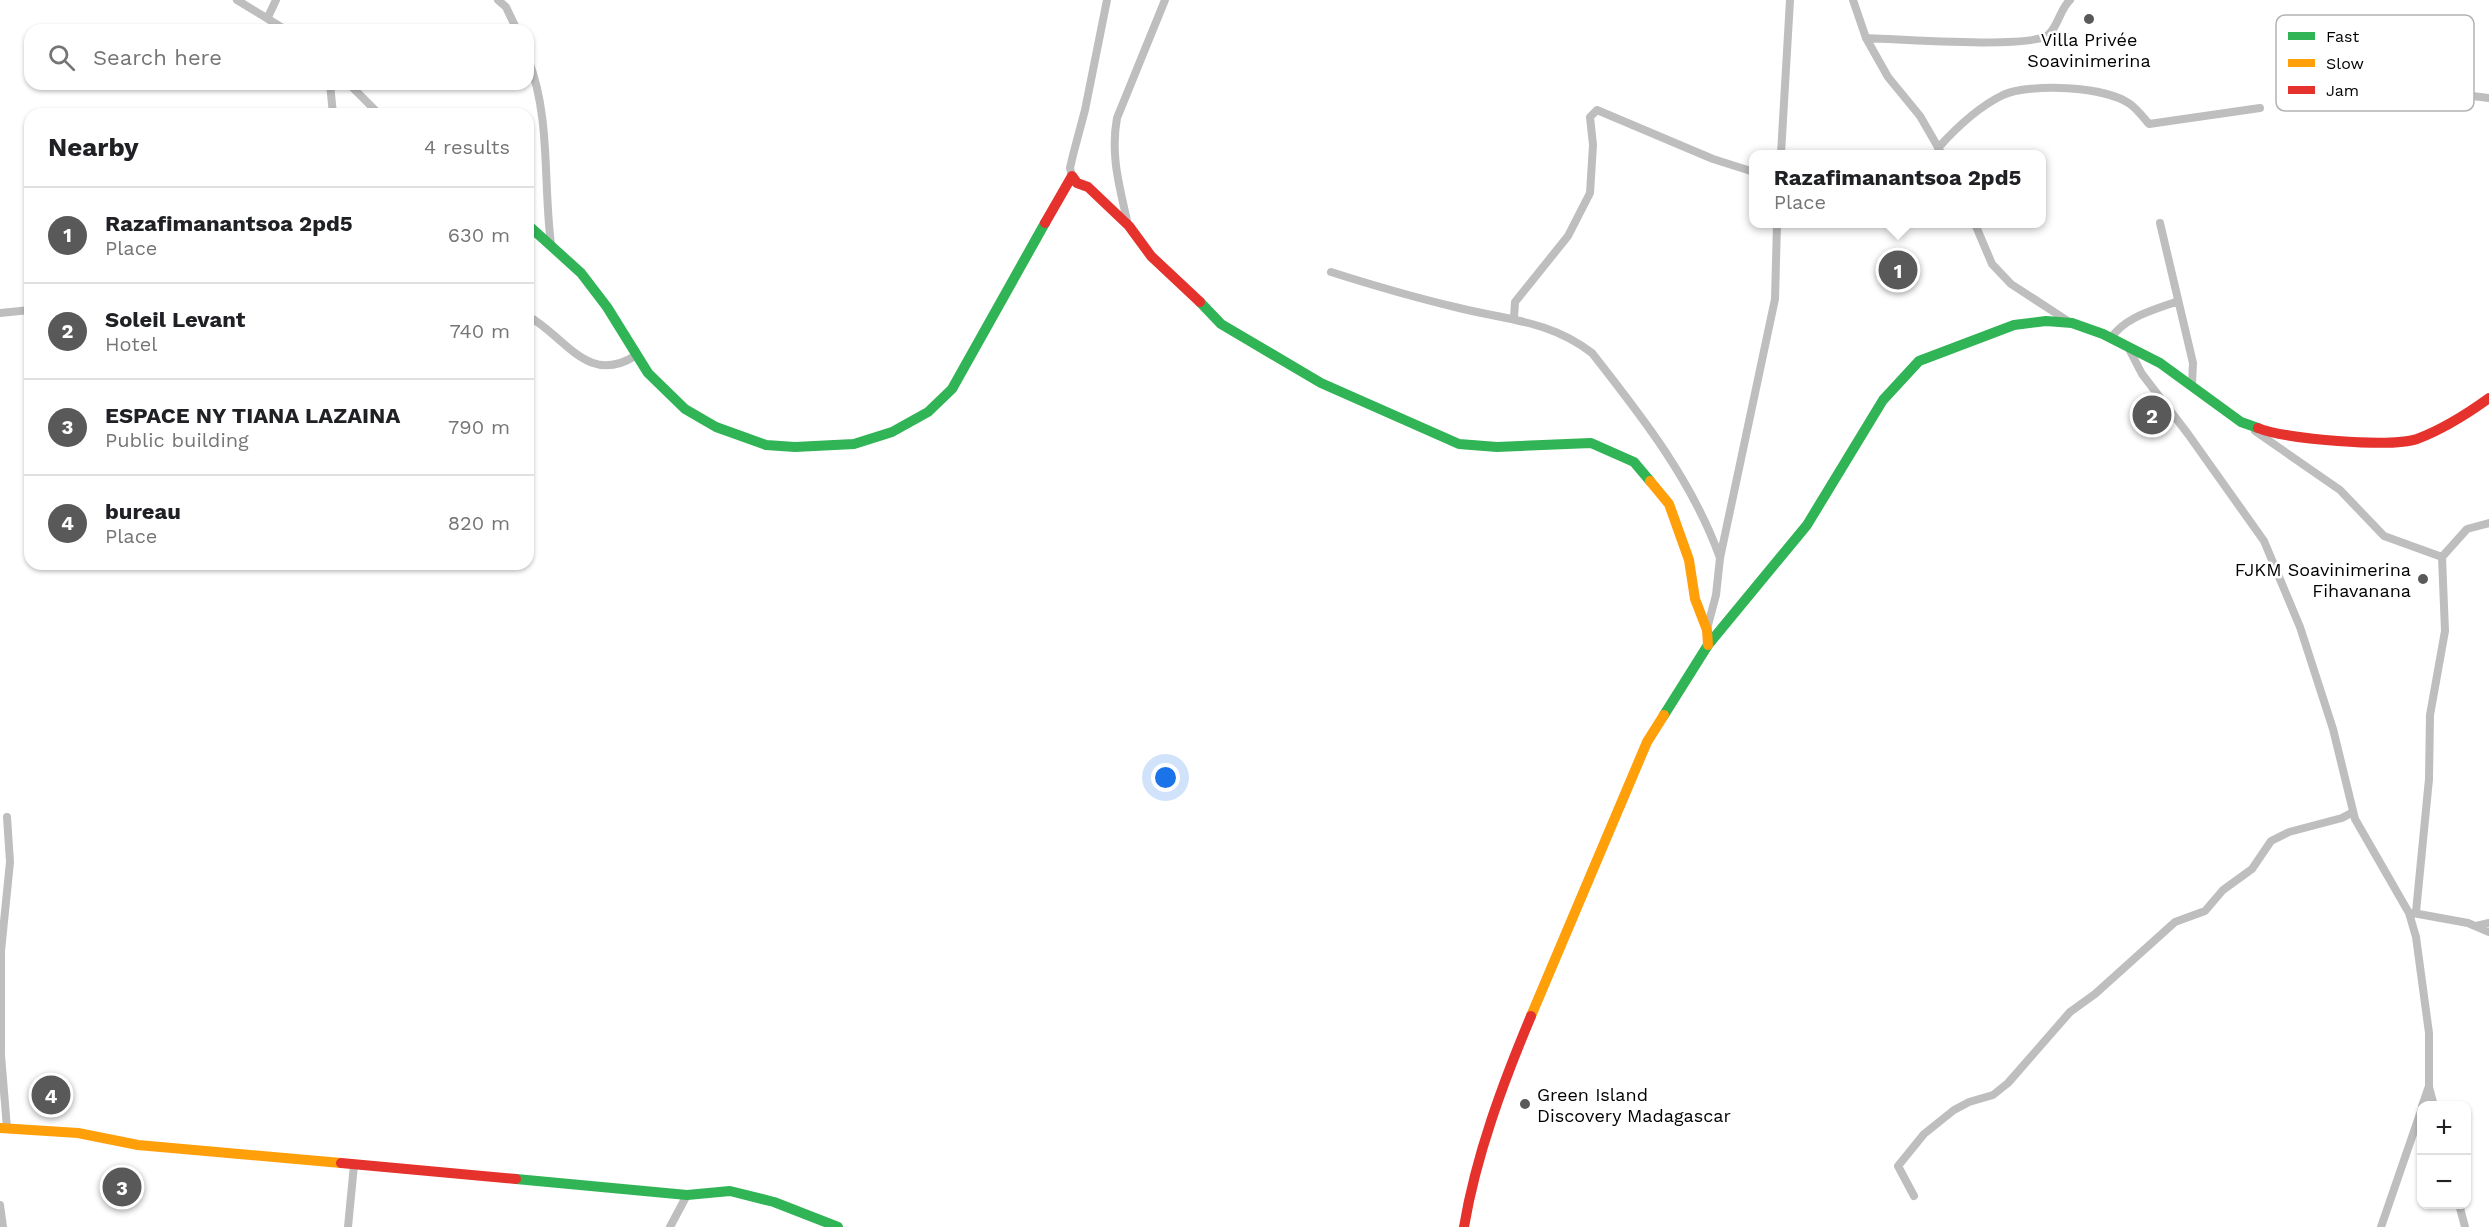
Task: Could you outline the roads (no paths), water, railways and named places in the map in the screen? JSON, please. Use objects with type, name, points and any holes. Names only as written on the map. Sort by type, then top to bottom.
[{"type":"street","points":[[237,0],[278,24]]},
{"type":"street","points":[[268,17],[276,0]]},
{"type":"street","points":[[498,0],[506,8],[515,24]]},
{"type":"street","points":[[1107,0],[1085,110],[1070,168],[1077,183],[1088,187],[1129,226],[1151,256],[1196,296],[1221,324],[1270,355],[1356,400],[1459,444],[1497,447],[1591,443],[1634,462],[1670,504],[1689,560],[1695,599],[1707,630],[1708,645]]},
{"type":"street","points":[[1129,226],[1114,159],[1114,134],[1117,118],[1165,0]]},
{"type":"street","points":[[1781,150],[1790,0]]},
{"type":"street","points":[[1854,0],[1866,38],[1888,77],[1920,116],[1939,150]]},
{"type":"street","points":[[1866,38],[2003,42],[2035,40],[2050,33],[2070,0]]},
{"type":"street","points":[[534,74],[541,109],[551,244]]},
{"type":"street","points":[[331,90],[332,108]]},
{"type":"street","points":[[355,90],[373,108]]},
{"type":"street","points":[[1941,150],[1968,118],[1997,98],[2025,90],[2091,91],[2129,103],[2150,124],[2260,108]]},
{"type":"street","points":[[2474,96],[2489,98]]},
{"type":"street","points":[[1514,318],[1515,302],[1568,236],[1590,193],[1593,145],[1590,117],[1597,110],[1713,159],[1749,170]]},
{"type":"street","points":[[534,230],[581,273],[648,373],[685,409],[716,427],[766,445],[795,447],[854,444],[892,432],[928,412],[952,389],[1008,285],[1072,176]]},
{"type":"street","points":[[2160,223],[2193,363],[2192,384]]},
{"type":"street","points":[[1707,630],[1775,299],[1778,228]]},
{"type":"street","points":[[1977,228],[1992,264],[2011,284],[2072,323],[2128,345],[2192,384],[2241,422],[2340,490],[2384,536],[2442,557]]},
{"type":"street","points":[[1331,272],[1454,307],[1542,325],[1577,342],[1592,353],[1662,443],[1706,520],[1720,558]]},
{"type":"street","points":[[2111,338],[2117,330],[2134,318],[2178,301]]},
{"type":"street","points":[[0,313],[24,311]]},
{"type":"street","points":[[534,320],[566,348],[601,367],[624,363],[635,356]]},
{"type":"street","points":[[1464,1227],[1470,1191],[1500,1094],[1536,1000],[1647,742],[1708,645],[1807,525],[1883,400],[1919,361],[2014,325],[2046,321],[2072,323]]},
{"type":"street","points":[[2128,345],[2142,374],[2264,541],[2300,627],[2322,693],[2353,812],[2413,913],[2476,926],[2489,932]]},
{"type":"street","points":[[2241,422],[2267,432],[2295,437],[2358,442],[2415,440],[2466,415],[2489,398]]},
{"type":"street","points":[[2433,1101],[2429,1086],[2429,1033],[2413,913],[2429,780],[2430,715],[2445,631],[2442,557],[2467,529],[2489,523]]},
{"type":"street","points":[[1914,1196],[1898,1166],[1924,1134],[1961,1106],[1993,1095],[2008,1083],[2070,1012],[2102,988],[2175,922],[2205,911],[2223,890],[2252,869],[2271,841],[2289,832],[2342,818],[2353,812]]},
{"type":"street","points":[[7,817],[10,862],[1,951],[3,1128],[78,1133],[138,1145],[687,1195],[730,1191],[774,1202],[838,1227]]},
{"type":"street","points":[[2476,926],[2489,923]]},
{"type":"street","points":[[2424,1101],[2429,1086]]},
{"type":"street","points":[[2381,1227],[2417,1122]]},
{"type":"street","points":[[348,1227],[354,1165]]},
{"type":"street","points":[[670,1227],[687,1195]]},
{"type":"street","points":[[0,1204],[3,1227]]},
{"type":"street","points":[[2460,1209],[2465,1227]]},
{"type":"place","name":"Villa Privée Soavinimerina","points":[[2089,19]]},
{"type":"place","name":"Razafimanantsoa 2pd5","points":[[1898,270]]},
{"type":"place","name":"Soleil Levant","points":[[2152,415]]},
{"type":"place","name":"FJKM Soavinimerina Fihavanana","points":[[2423,579]]},
{"type":"place","name":"bureau","points":[[51,1095]]},
{"type":"place","name":"Green Island Discovery Madagascar","points":[[1525,1104]]},
{"type":"place","name":"ESPACE NY TIANA LAZAINA","points":[[122,1187]]}]
